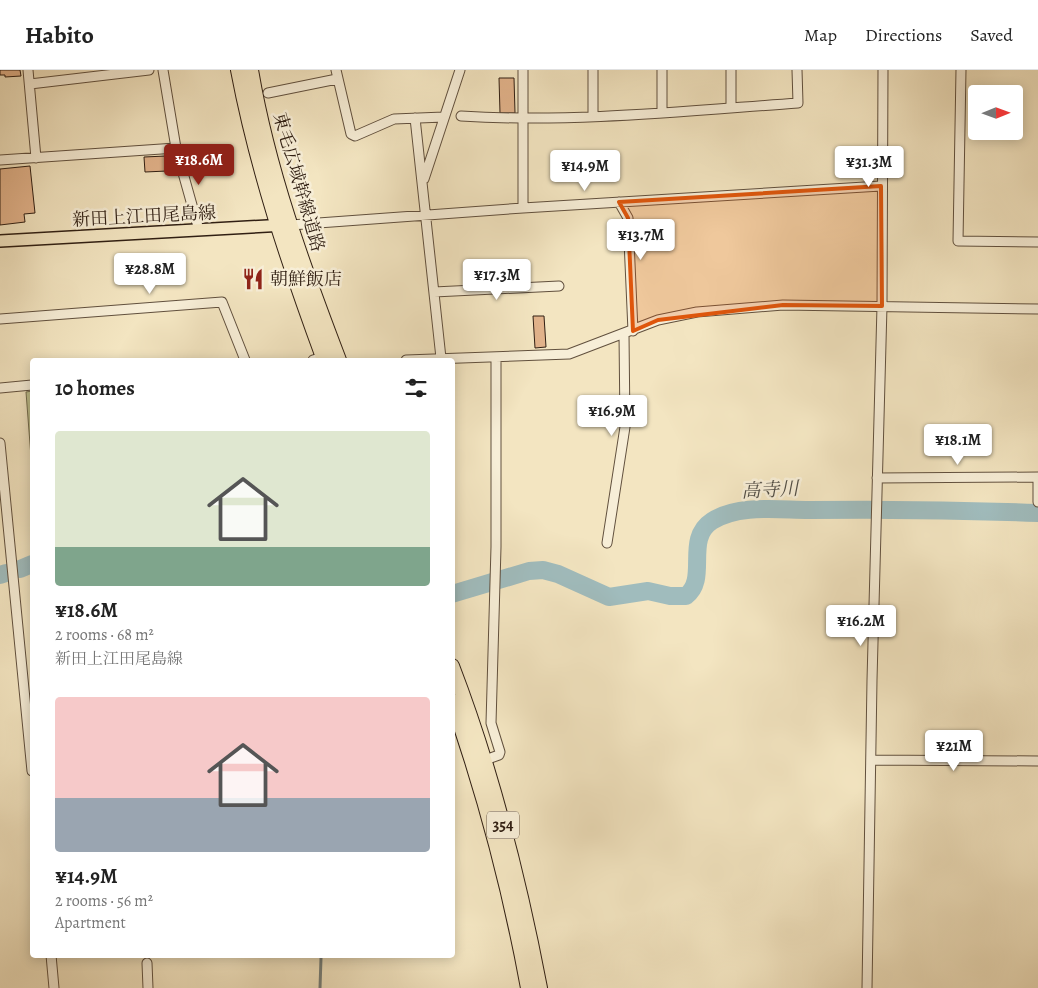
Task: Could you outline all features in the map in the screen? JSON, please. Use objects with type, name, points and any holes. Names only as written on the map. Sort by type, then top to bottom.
[{"type":"highway","name":"東毛広域幹線道路","points":[[238,70],[254,146],[337,358]]},
{"type":"highway","name":"東毛広域幹線道路","points":[[251,70],[284,225],[320,358]]},
{"type":"highway","name":"354","points":[[455,675],[485,760],[519,888],[540,988]]},
{"type":"highway","name":"354","points":[[455,711],[495,842],[512,907],[528,988]]},
{"type":"main road","name":"新田上江田尾島線","points":[[0,241],[284,225]]},
{"type":"street","points":[[28,70],[36,158]]},
{"type":"street","points":[[30,84],[149,70]]},
{"type":"street","points":[[163,70],[176,148],[199,230]]},
{"type":"street","points":[[423,184],[460,70]]},
{"type":"street","points":[[523,70],[524,208]]},
{"type":"street","points":[[593,70],[593,116]]},
{"type":"street","points":[[662,70],[662,113]]},
{"type":"street","points":[[730,70],[730,108]]},
{"type":"street","points":[[460,116],[523,120],[662,113],[798,103],[797,70]]},
{"type":"street","points":[[867,988],[882,306],[881,186],[883,70]]},
{"type":"street","points":[[961,70],[958,241],[1038,242]]},
{"type":"street","points":[[268,93],[336,74],[351,134],[355,136],[388,121],[444,117]]},
{"type":"street","points":[[415,118],[441,358],[569,354],[658,320],[697,312],[783,305],[1038,309]]},
{"type":"street","points":[[0,160],[176,148]]},
{"type":"street","points":[[284,225],[881,186]]},
{"type":"street","points":[[607,542],[625,427],[628,332],[628,218],[619,202]]},
{"type":"street","points":[[434,292],[559,286]]},
{"type":"street","points":[[0,319],[222,302],[244,358]]},
{"type":"street","points":[[485,760],[499,755],[500,752],[491,723],[496,357]]},
{"type":"street","points":[[0,388],[30,385]]},
{"type":"street","points":[[0,443],[30,750]]},
{"type":"street","points":[[877,478],[1038,478],[1038,502]]},
{"type":"street","points":[[871,760],[1038,761]]},
{"type":"street","points":[[51,958],[54,988]]},
{"type":"street","points":[[147,963],[148,988]]},
{"type":"highlighted area","points":[[881,186],[882,306],[783,305],[658,320],[633,331],[628,218],[619,202]]},
{"type":"green space","points":[[30,391],[30,444],[26,392]]},
{"type":"building","points":[[0,70],[20,70],[21,76],[5,77],[5,75],[0,75]]},
{"type":"building","points":[[499,78],[514,78],[515,113],[500,113]]},
{"type":"building","points":[[166,156],[167,171],[145,172],[144,157]]},
{"type":"building","points":[[30,166],[35,213],[24,214],[25,222],[0,225],[0,169]]},
{"type":"building","points":[[533,316],[544,316],[546,347],[535,348]]},
{"type":"waterway","name":"高寺川","points":[[455,593],[529,571],[543,570],[558,574],[609,597],[648,591],[670,596],[686,596],[693,589],[696,580],[699,538],[704,529],[712,521],[723,516],[747,510],[924,510],[1038,513]]},
{"type":"waterway","name":"高寺川","points":[[20,569],[30,565]]},
{"type":"waterway","name":"高寺川","points":[[0,575],[6,573]]},
{"type":"waterway","points":[[320,988],[321,958]]},
{"type":"place","name":"朝鮮飯店","points":[[253,279]]}]
